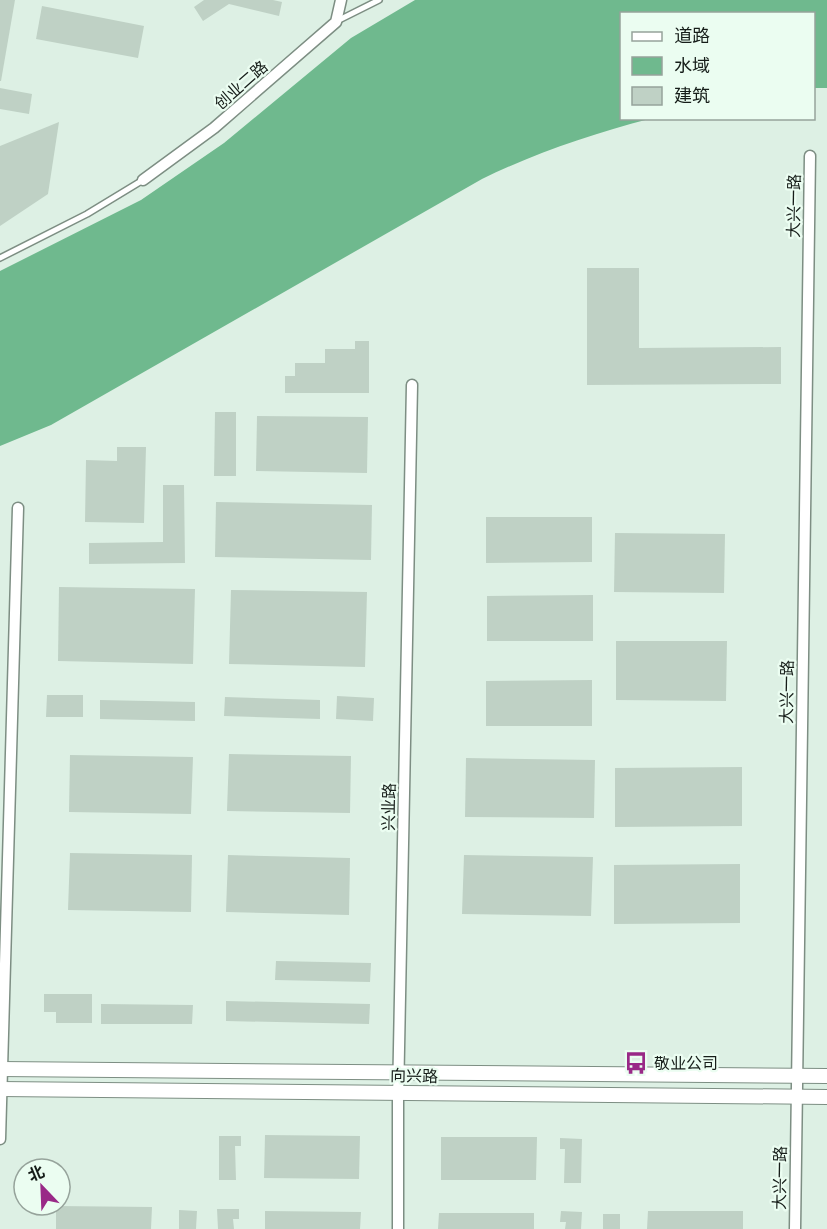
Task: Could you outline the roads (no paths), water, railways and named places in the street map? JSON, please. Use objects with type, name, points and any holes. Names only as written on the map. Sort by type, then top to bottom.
[{"type":"street","points":[[336,22],[341,0]]},
{"type":"street","name":"创业二路","points":[[143,180],[214,128],[336,22]]},
{"type":"street","name":"大兴一路","points":[[795,1229],[810,156]]},
{"type":"street","name":"兴业路","points":[[398,1229],[398,1092],[412,385]]},
{"type":"street","points":[[0,1139],[18,508]]},
{"type":"street","name":"向兴路","points":[[1,1069],[827,1076]]},
{"type":"street","name":"向兴路","points":[[0,1089],[827,1097]]},
{"type":"lane","points":[[336,22],[379,0]]},
{"type":"lane","points":[[0,258],[87,214],[143,180]]},
{"type":"water","points":[[415,0],[827,0],[827,88],[815,88],[815,12],[620,12],[620,120],[645,120],[564,145],[482,179],[51,425],[0,446],[0,271],[141,200],[224,143],[351,38]]},
{"type":"place","name":"敬业公司","points":[[636,1063]]}]
